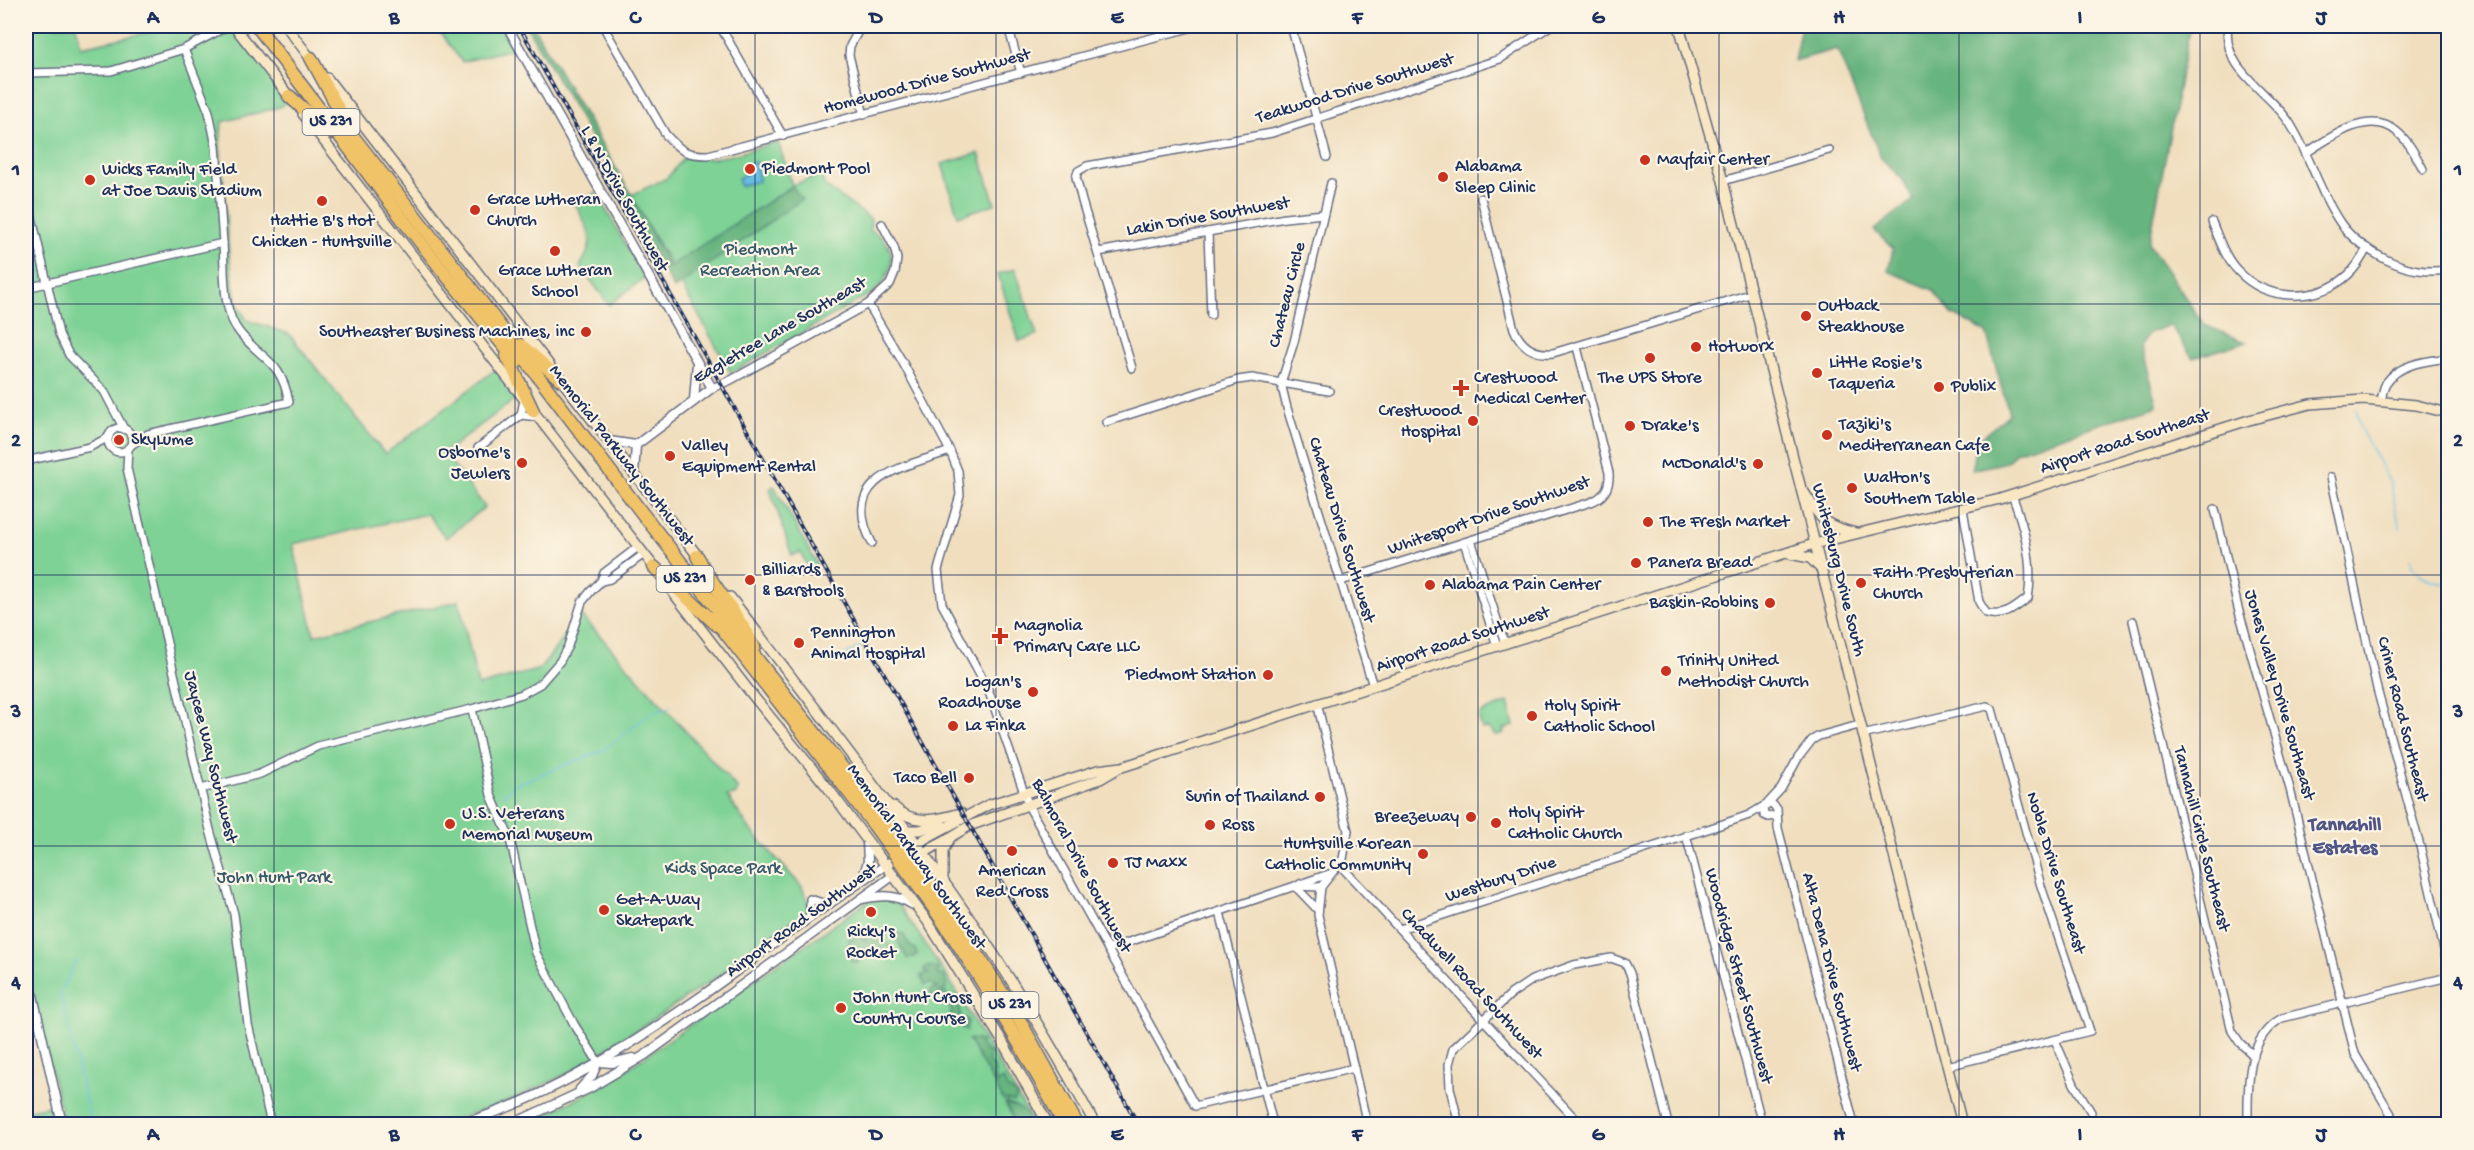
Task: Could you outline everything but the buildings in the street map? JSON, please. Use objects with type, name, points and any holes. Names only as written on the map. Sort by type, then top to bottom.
[{"type":"highway","name":"Memorial Parkway Southwest","points":[[256,26],[348,143],[361,164],[408,216]]},
{"type":"highway","name":"Memorial Parkway Southwest","points":[[266,26],[353,137],[450,271],[534,374],[729,625],[761,662],[878,821]]},
{"type":"highway","points":[[311,58],[345,118],[353,137]]},
{"type":"highway","points":[[289,96],[322,123],[361,164]]},
{"type":"highway","points":[[497,330],[561,380]]},
{"type":"highway","points":[[497,330],[535,414]]},
{"type":"highway","name":"Memorial Parkway Southwest","points":[[497,330],[517,362],[724,632],[935,889],[1015,1012],[1077,1125]]},
{"type":"highway","points":[[697,556],[708,576],[749,635],[761,662]]},
{"type":"highway","points":[[654,567],[724,632]]},
{"type":"highway","name":"Memorial Parkway Southwest","points":[[935,889],[983,982],[1064,1125]]},
{"type":"main road","points":[[234,26],[894,875],[962,974],[1048,1125]]},
{"type":"main road","name":"Whitesburg Drive South","points":[[1678,26],[1723,181],[1962,1125]]},
{"type":"main road","points":[[288,27],[907,830],[924,853],[935,889]]},
{"type":"main road","points":[[400,239],[414,241],[426,234],[430,222],[426,207]]},
{"type":"main road","points":[[428,276],[425,255],[430,249],[442,243],[458,248]]},
{"type":"main road","name":"Airport Road Southeast","points":[[1814,544],[1963,509],[2249,420],[2310,404],[2364,400],[2416,405],[2448,413]]},
{"type":"main road","points":[[1798,483],[1815,511],[1828,525],[1859,533]]},
{"type":"main road","name":"Airport Road Southwest","points":[[894,875],[950,836],[969,826],[1100,779],[1122,767],[1814,544]]},
{"type":"main road","points":[[1785,553],[1810,558],[1820,568]]},
{"type":"main road","name":"Airport Road Southwest","points":[[886,865],[964,816],[988,805],[1098,770],[1122,767]]},
{"type":"main road","points":[[870,783],[905,816],[919,820],[945,818],[988,805]]},
{"type":"main road","points":[[907,830],[920,830],[964,816]]},
{"type":"main road","points":[[867,842],[891,840],[898,834],[899,820]]},
{"type":"main road","points":[[935,889],[943,851],[950,836]]},
{"type":"main road","points":[[916,906],[914,892],[920,882],[930,878],[935,889],[1018,992],[1095,1125]]},
{"type":"street","points":[[26,73],[111,71],[184,49],[228,26]]},
{"type":"street","name":"L & N Drive Southwest","points":[[507,26],[712,388]]},
{"type":"street","name":"Homewood Drive Southwest","points":[[603,26],[669,139],[690,155],[708,155],[783,136],[1197,26]]},
{"type":"street","points":[[720,26],[783,136]]},
{"type":"street","points":[[861,26],[850,46],[849,56],[864,115]]},
{"type":"street","points":[[1008,26],[1021,73]]},
{"type":"street","points":[[1291,26],[1327,157]]},
{"type":"street","name":"Teakwood Drive Southwest","points":[[1132,368],[1076,177],[1078,171],[1087,166],[1272,133],[1500,59],[1550,26]]},
{"type":"street","points":[[2228,26],[2230,50],[2244,74],[2289,121],[2342,225],[2367,248],[2403,268],[2430,273],[2448,270]]},
{"type":"street","points":[[90,447],[111,434],[127,431],[148,434],[289,402],[286,385],[279,369],[239,332],[230,314],[216,146],[209,112],[184,49]]},
{"type":"street","points":[[2306,153],[2345,130],[2363,124],[2380,123],[2395,130],[2408,142],[2423,170]]},
{"type":"street","points":[[1723,181],[1829,150]]},
{"type":"street","name":"Chateau Circle","points":[[1281,383],[1294,342],[1331,183]]},
{"type":"street","points":[[26,192],[45,284],[59,334],[69,355],[104,391],[113,411],[127,431]]},
{"type":"street","points":[[1481,198],[1517,336],[1523,345],[1544,354],[1577,347],[1750,294]]},
{"type":"street","name":"Lakin Drive Southwest","points":[[1098,252],[1323,214]]},
{"type":"street","points":[[2212,222],[2227,257],[2237,270],[2256,285],[2275,293],[2312,294],[2332,286],[2348,276],[2358,265],[2367,248]]},
{"type":"street","name":"Eagletree Lane Southeast","points":[[636,445],[712,388],[731,380],[868,304],[890,284],[895,272],[897,259],[894,247],[882,224]]},
{"type":"street","points":[[1208,232],[1211,315]]},
{"type":"street","points":[[26,288],[223,243]]},
{"type":"street","name":"Balmoral Drive Southwest","points":[[868,304],[950,451],[958,471],[960,495],[938,570],[940,597],[988,689],[1028,805],[1195,1106],[1265,1089]]},
{"type":"street","name":"Whitesport Drive Southwest","points":[[1341,581],[1596,500],[1608,486],[1609,473],[1577,347]]},
{"type":"street","points":[[2381,402],[2385,384],[2397,372],[2420,363],[2448,358]]},
{"type":"street","points":[[694,400],[697,362]]},
{"type":"street","points":[[1106,422],[1238,380],[1252,378],[1329,391]]},
{"type":"street","name":"Chateau Drive Southwest","points":[[1281,383],[1285,404],[1373,686]]},
{"type":"street","points":[[520,415],[524,400]]},
{"type":"street","points":[[112,449],[113,411]]},
{"type":"street","points":[[478,448],[520,415],[535,414]]},
{"type":"street","name":"Jaycee Way Southwest","points":[[127,431],[130,447],[127,468],[201,789],[234,914],[248,1024],[271,1125]]},
{"type":"street","points":[[26,461],[90,447],[121,452],[148,434]]},
{"type":"street","points":[[609,441],[636,445],[634,474]]},
{"type":"street","name":"Jaycee Way Southwest","points":[[112,449],[127,468]]},
{"type":"street","points":[[872,543],[863,516],[864,503],[870,487],[891,471],[950,451]]},
{"type":"street","name":"Criner Road Southeast","points":[[2331,477],[2377,689],[2421,850],[2448,967]]},
{"type":"street","points":[[1963,509],[1979,602],[1986,613],[1998,616],[2013,610],[2028,598],[2030,585],[2021,519],[2012,495]]},
{"type":"street","name":"Jones Valley Drive Southeast","points":[[2215,509],[2238,608],[2290,789],[2355,1054],[2397,1125]]},
{"type":"street","points":[[1467,541],[1501,645]]},
{"type":"street","points":[[201,789],[260,774],[318,746],[472,709],[522,694],[540,684],[552,672],[568,646],[582,602],[602,581],[604,573],[641,550]]},
{"type":"street","name":"Tannahill Circle Southeast","points":[[2133,621],[2232,1031],[2254,1056]]},
{"type":"street","points":[[1317,704],[1348,823],[1347,844],[1340,865],[1321,887],[1318,910],[1367,1125]]},
{"type":"street","name":"Noble Drive Southeast","points":[[1862,735],[1987,706],[1992,709],[2041,886],[2090,1031],[1947,1066]]},
{"type":"street","points":[[472,709],[491,795],[510,839],[536,953],[574,1024],[598,1062]]},
{"type":"street","name":"Westbury Drive","points":[[1400,929],[1749,815],[1766,805],[1781,789],[1798,758],[1812,740],[1859,724]]},
{"type":"street","name":"Westbury Drive","points":[[1777,809],[1781,789]]},
{"type":"street","points":[[1766,816],[1775,816],[1777,809],[1766,805],[1766,816],[1778,828]]},
{"type":"street","name":"Alta Dena Drive Southwest","points":[[1777,809],[1778,828],[1854,1125]]},
{"type":"street","name":"Westbury Drive","points":[[1749,815],[1766,816]]},
{"type":"street","name":"Woodridge Street Southwest","points":[[1686,835],[1762,1125]]},
{"type":"street","points":[[862,881],[868,861],[867,842]]},
{"type":"street","name":"Airport Road Southwest","points":[[460,1125],[540,1094],[598,1062],[645,1033],[886,865]]},
{"type":"street","name":"Chadwell Road Southwest","points":[[1340,865],[1580,1125]]},
{"type":"street","points":[[1108,949],[1332,873]]},
{"type":"street","name":"Airport Road Southwest","points":[[512,1125],[571,1097],[645,1055],[894,875]]},
{"type":"street","points":[[1295,886],[1321,887]]},
{"type":"street","points":[[1295,886],[1318,910]]},
{"type":"street","points":[[856,901],[894,896],[916,906]]},
{"type":"street","name":"Airport Road Southwest","points":[[810,918],[810,899],[829,905]]},
{"type":"street","points":[[1220,912],[1273,1125]]},
{"type":"street","points":[[1460,1125],[1450,1088],[1449,1064],[1453,1048],[1511,994],[1532,980],[1574,965],[1611,958],[1625,963],[1630,973],[1668,1125]]},
{"type":"street","points":[[26,965],[62,1125]]},
{"type":"street","points":[[2248,1125],[2247,1077],[2268,1026],[2282,1018],[2448,977]]},
{"type":"street","points":[[2055,1040],[2074,1084],[2091,1112]]},
{"type":"street","points":[[598,1062],[612,1063],[645,1055]]},
{"type":"street","points":[[571,1097],[587,1083],[598,1062]]},
{"type":"street","points":[[1265,1089],[1354,1068]]},
{"type":"green space","name":"John Hunt Park","points":[[26,26],[76,26],[81,47],[177,26],[234,26],[291,99],[280,107],[222,122],[220,144],[229,253],[236,303],[247,320],[289,334],[385,454],[496,369],[518,397],[444,453],[485,507],[446,538],[427,514],[293,544],[314,635],[459,601],[478,686],[540,669],[581,615],[738,789],[735,795],[727,796],[749,828],[802,887],[808,903],[807,916],[569,1073],[511,1100],[444,1124],[64,1124],[26,967]]},
{"type":"green space","points":[[435,26],[502,26],[515,48],[462,62]]},
{"type":"green space","points":[[526,26],[533,26],[631,194],[669,267],[792,186],[802,199],[674,289],[576,111]]},
{"type":"green space","points":[[1801,26],[2190,26],[2149,244],[2204,325],[2246,342],[2193,358],[2170,325],[2149,333],[2140,346],[2157,405],[2016,452],[2007,462],[1972,470],[1978,441],[2009,414],[1986,332],[1952,314],[1933,290],[1888,271],[1893,249],[1874,230],[1913,200],[1902,179],[1881,158],[1837,49],[1794,61]]},
{"type":"green space","name":"Piedmont Recreation Area","points":[[778,142],[792,185],[821,175],[825,186],[871,219],[870,229],[883,239],[889,248],[890,268],[884,281],[874,292],[731,373],[631,195],[667,178],[685,156],[720,157]]},
{"type":"green space","points":[[979,153],[995,204],[958,216],[942,164]]},
{"type":"green space","points":[[597,193],[644,278],[609,305],[580,266],[586,256],[590,241],[587,226],[574,201]]},
{"type":"green space","points":[[1015,269],[1037,335],[1019,341],[998,274]]},
{"type":"green space","points":[[774,486],[817,564],[810,570],[800,552],[792,556],[770,489]]},
{"type":"green space","points":[[1508,702],[1514,726],[1503,729],[1504,733],[1495,736],[1489,728],[1482,729],[1479,718],[1481,713]]},
{"type":"green space","name":"John Hunt Cross Country Course","points":[[871,899],[895,899],[950,981],[1034,1124],[527,1124],[604,1085]]},
{"type":"green space","points":[[872,928],[879,931],[882,941],[891,946],[891,953],[886,956],[865,948],[858,963],[851,961],[852,954],[856,952],[849,944],[849,939],[861,938],[866,941],[864,936]]},
{"type":"green space","points":[[899,933],[904,935],[915,949],[917,954],[913,958],[907,958],[895,936]]},
{"type":"green space","points":[[926,967],[936,967],[939,970],[937,974],[944,976],[947,986],[943,992],[940,992],[940,995],[934,997],[930,992],[933,988],[938,989],[930,983],[925,985],[921,975],[928,974],[924,970]]},
{"type":"green space","points":[[946,992],[949,999],[960,1004],[960,1018],[968,1021],[966,1030],[958,1025],[950,1015],[952,1012],[948,1004],[942,1002],[941,996]]},
{"type":"green space","points":[[968,1040],[982,1041],[980,1044],[984,1050],[990,1053],[989,1062],[994,1067],[996,1080],[994,1083]]},
{"type":"green space","points":[[1003,1079],[1008,1089],[1017,1095],[1015,1102],[1003,1100],[995,1085]]},
{"type":"green space","points":[[1005,1103],[1019,1108],[1027,1115],[1028,1122],[1016,1123]]},
{"type":"green space","points":[[49,1106],[53,1124],[26,1124],[26,1111]]},
{"type":"water","points":[[756,162],[759,181],[740,186],[738,178],[746,174],[743,165]]},
{"type":"waterway","points":[[2356,409],[2360,428],[2390,483],[2400,528]]},
{"type":"waterway","points":[[2410,559],[2417,571],[2425,577],[2448,584]]},
{"type":"waterway","points":[[871,640],[876,636]]},
{"type":"waterway","points":[[833,662],[862,646]]},
{"type":"waterway","points":[[502,796],[514,785],[604,750],[651,713],[671,707]]},
{"type":"waterway","points":[[76,961],[60,993],[91,1124]]},
{"type":"railway","points":[[519,26],[1138,1124]]},
{"type":"place","name":"Mayfair Center","points":[[1645,160]]},
{"type":"place","name":"Piedmont Pool","points":[[750,169]]},
{"type":"place","name":"Alabama Sleep Clinic","points":[[1443,177]]},
{"type":"place","name":"Wicks Family Field at Joe Davis Stadium","points":[[90,180]]},
{"type":"place","name":"Hattie B's Hot Chicken - Huntsville","points":[[322,201]]},
{"type":"place","name":"Grace Lutheran Church","points":[[475,210]]},
{"type":"place","name":"Grace Lutheran School","points":[[555,251]]},
{"type":"place","name":"Outback Steakhouse","points":[[1806,316]]},
{"type":"place","name":"Southeaster Business Machines, inc","points":[[586,332]]},
{"type":"place","name":"Hotworx","points":[[1696,347]]},
{"type":"place","name":"The UPS Store","points":[[1650,358]]},
{"type":"place","name":"Little Rosie's Taqueria","points":[[1817,373]]},
{"type":"place","name":"Publix","points":[[1939,387]]},
{"type":"place","name":"Crestwood Medical Center","points":[[1461,388]]},
{"type":"place","name":"Crestwood Hospital","points":[[1473,421]]},
{"type":"place","name":"Drake's","points":[[1630,426]]},
{"type":"place","name":"Taziki's Mediterranean Cafe","points":[[1827,435]]},
{"type":"place","name":"SkyLume","points":[[119,440]]},
{"type":"place","name":"Valley Equipment Rental","points":[[670,456]]},
{"type":"place","name":"Osborne's Jewlers","points":[[522,463]]},
{"type":"place","name":"McDonald's","points":[[1758,464]]},
{"type":"place","name":"Walton's Southern Table","points":[[1852,488]]},
{"type":"place","name":"The Fresh Market","points":[[1648,522]]},
{"type":"place","name":"Panera Bread","points":[[1636,563]]},
{"type":"place","name":"Billiards & Barstools","points":[[750,580]]},
{"type":"place","name":"Faith Presbyterian Church","points":[[1861,583]]},
{"type":"place","name":"Alabama Pain Center","points":[[1430,585]]},
{"type":"place","name":"Baskin-Robbins","points":[[1770,603]]},
{"type":"place","name":"Magnolia Primary Care LLC","points":[[1000,636]]},
{"type":"place","name":"Pennington Animal Hospital","points":[[799,643]]},
{"type":"place","name":"Trinity United Methodist Church","points":[[1666,671]]},
{"type":"place","name":"Piedmont Station","points":[[1268,675]]},
{"type":"place","name":"Logan's Roadhouse","points":[[1033,692]]},
{"type":"place","name":"Holy Spirit Catholic School","points":[[1532,716]]},
{"type":"place","name":"La Finka","points":[[953,726]]},
{"type":"place","name":"Taco Bell","points":[[969,778]]},
{"type":"place","name":"Surin of Thailand","points":[[1320,797]]},
{"type":"place","name":"Breezeway","points":[[1471,817]]},
{"type":"place","name":"Holy Spirit Catholic Church","points":[[1496,823]]},
{"type":"place","name":"U.S. Veterans Memorial Museum","points":[[450,824]]},
{"type":"place","name":"Ross","points":[[1210,825]]},
{"type":"place","name":"American Red Cross","points":[[1012,851]]},
{"type":"place","name":"Huntsville Korean Catholic Community","points":[[1423,854]]},
{"type":"place","name":"TJ Maxx","points":[[1113,863]]},
{"type":"place","name":"Get-A-Way Skatepark","points":[[604,910]]},
{"type":"place","name":"Ricky's Rocket","points":[[871,912]]},
{"type":"place","name":"John Hunt Cross Country Course","points":[[841,1008]]},
{"type":"district","name":"Tannahill Estates","points":[[2345,838]]},
{"type":"park label","name":"Kids Space Park","points":[[723,869]]}]
